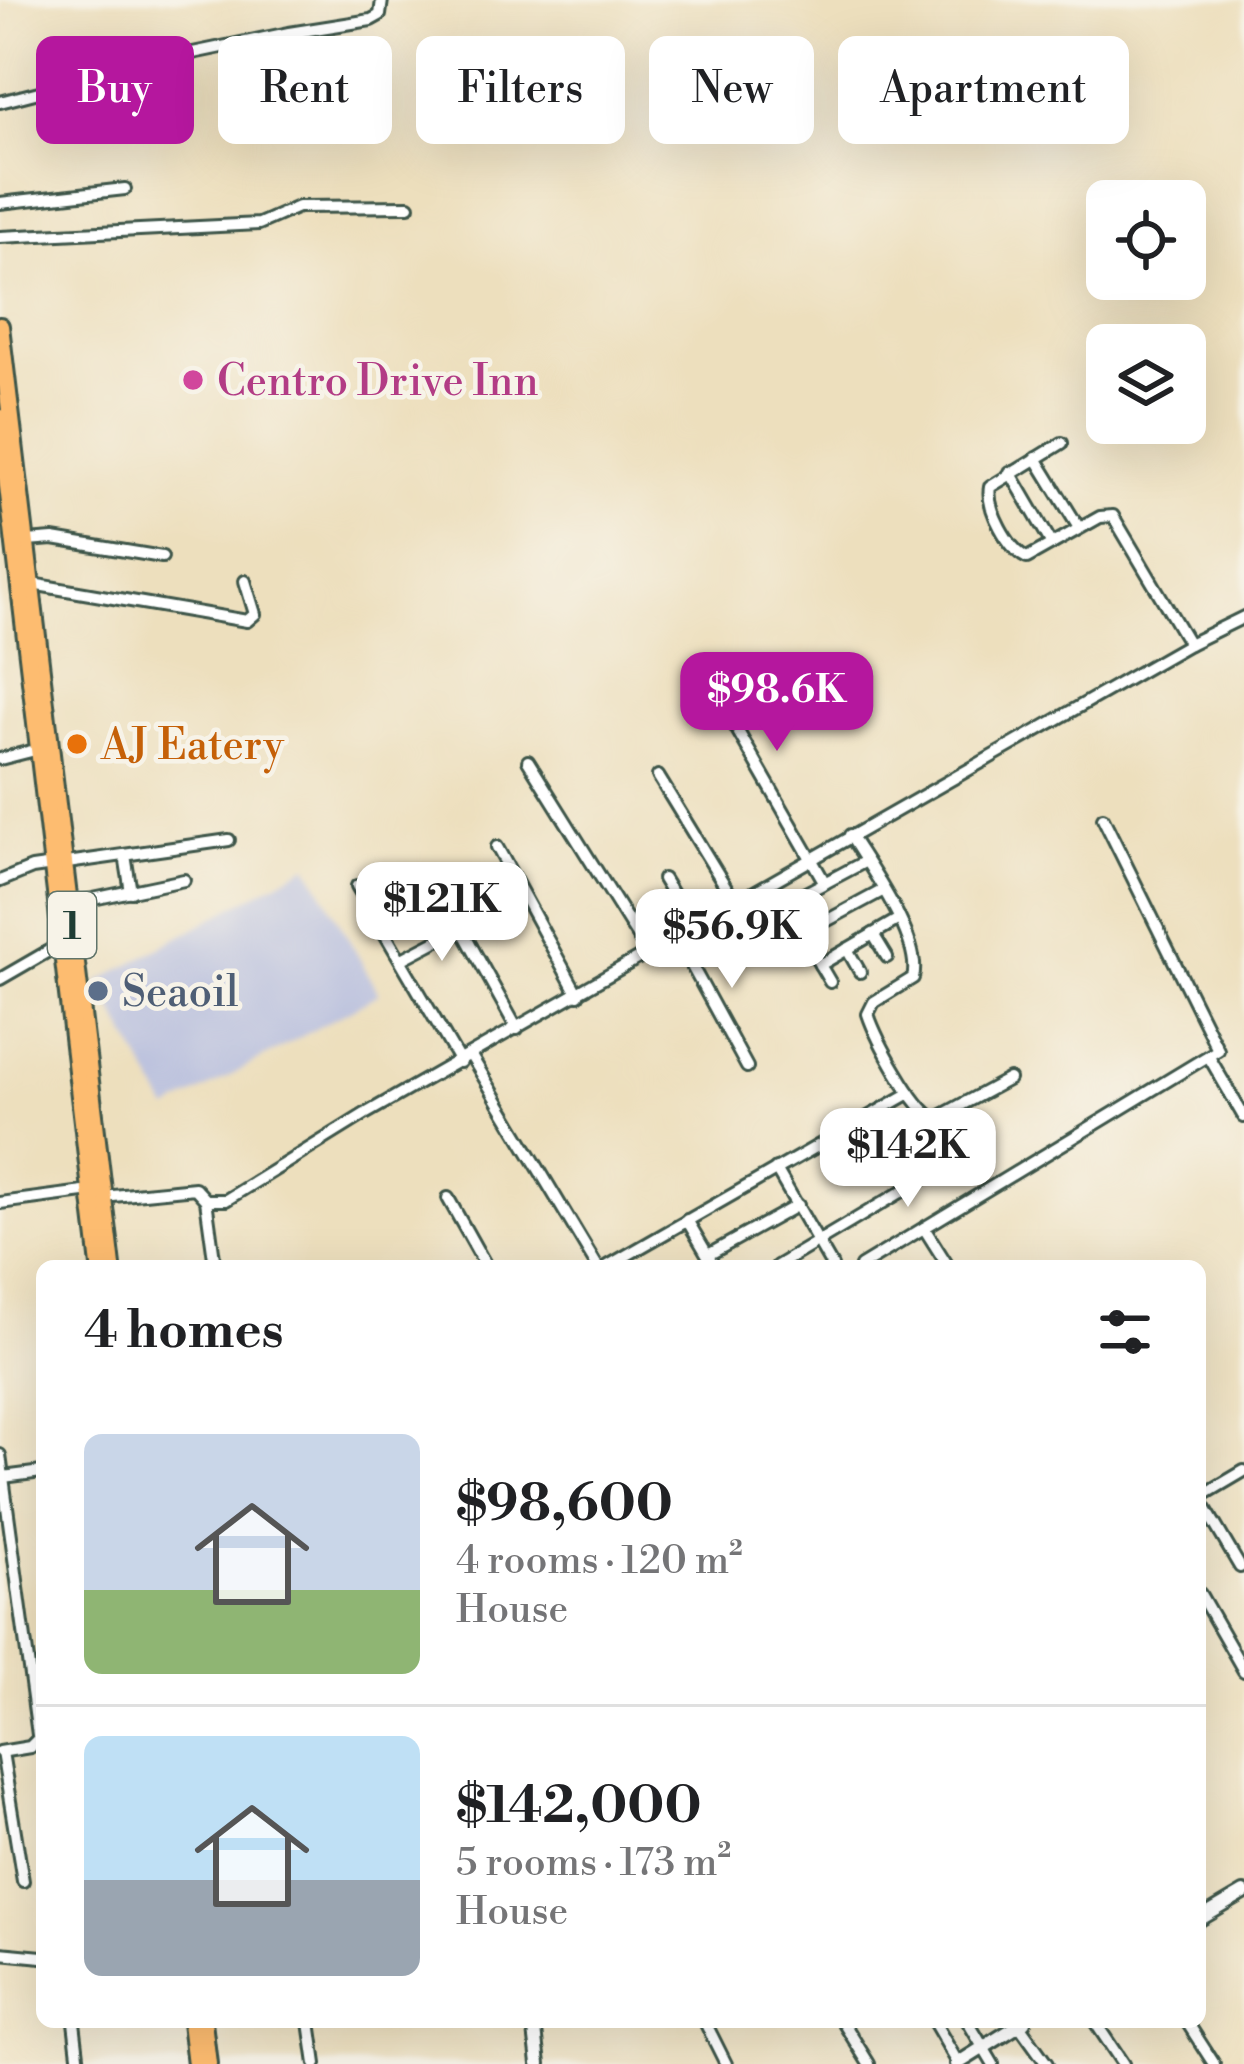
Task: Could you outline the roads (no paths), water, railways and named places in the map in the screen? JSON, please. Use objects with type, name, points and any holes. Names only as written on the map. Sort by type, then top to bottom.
[{"type":"highway","name":"1","points":[[0,326],[11,515],[68,941],[100,1260]]},
{"type":"highway","name":"1","points":[[11,515],[27,541],[40,714],[38,749],[69,904],[68,941]]},
{"type":"highway","name":"1","points":[[96,1196],[111,1260]]},
{"type":"highway","points":[[192,2028],[196,2064]]},
{"type":"highway","points":[[204,2028],[208,2064]]},
{"type":"street","points":[[0,102],[183,55],[371,20],[380,15],[382,0]]},
{"type":"street","points":[[0,202],[125,189]]},
{"type":"street","points":[[0,237],[259,224],[298,207],[409,206]]},
{"type":"street","points":[[1062,443],[996,481],[988,494],[1014,548],[1028,558],[1079,527],[1113,516],[1189,644]]},
{"type":"street","points":[[1036,458],[1079,527]]},
{"type":"street","points":[[1010,472],[1052,544]]},
{"type":"street","points":[[27,541],[71,541],[161,557]]},
{"type":"street","points":[[32,584],[247,621],[255,614],[245,581]]},
{"type":"street","points":[[206,1200],[226,1200],[850,835],[1244,617]]},
{"type":"street","points":[[704,672],[825,883]]},
{"type":"street","points":[[0,759],[38,749]]},
{"type":"street","points":[[528,761],[648,953]]},
{"type":"street","points":[[658,776],[735,902]]},
{"type":"street","points":[[871,1260],[1210,1057],[1218,1044],[1103,818]]},
{"type":"street","points":[[850,835],[910,940],[913,978],[874,1002],[868,1014],[910,1093],[924,1113],[935,1119],[1009,1079]]},
{"type":"street","points":[[0,881],[58,865],[229,840]]},
{"type":"street","points":[[497,847],[578,995]]},
{"type":"street","points":[[124,855],[130,892]]},
{"type":"street","points":[[830,982],[791,907],[800,896],[866,861]]},
{"type":"street","points":[[434,878],[517,1029]]},
{"type":"street","points":[[663,879],[692,927]]},
{"type":"street","points":[[69,904],[184,880]]},
{"type":"street","points":[[357,886],[593,1260]]},
{"type":"street","points":[[802,934],[883,891]]},
{"type":"street","points":[[820,964],[899,919]]},
{"type":"street","points":[[401,959],[461,928]]},
{"type":"street","points":[[873,934],[886,957]]},
{"type":"street","points":[[676,937],[747,1067]]},
{"type":"street","points":[[0,979],[68,941]]},
{"type":"street","points":[[848,949],[860,972]]},
{"type":"street","points":[[1210,1057],[1244,1117]]},
{"type":"street","points":[[621,1260],[910,1093]]},
{"type":"street","points":[[787,1260],[968,1152]]},
{"type":"street","points":[[776,1169],[828,1260]]},
{"type":"street","points":[[0,1203],[195,1188],[206,1200],[214,1260]]},
{"type":"street","points":[[448,1198],[484,1260]]},
{"type":"street","points":[[713,1260],[798,1205]]},
{"type":"street","points":[[687,1220],[710,1260]]},
{"type":"street","points":[[924,1228],[944,1260]]},
{"type":"street","points":[[0,1456],[36,1707]]},
{"type":"street","points":[[1206,1494],[1244,1471]]},
{"type":"street","points":[[3,1477],[36,1473]]},
{"type":"street","points":[[1206,1508],[1240,1567]]},
{"type":"street","points":[[1206,1604],[1244,1671]]},
{"type":"street","points":[[23,1881],[1,1752],[36,1744]]},
{"type":"street","points":[[1206,1915],[1244,1893]]},
{"type":"street","points":[[0,1953],[36,1957]]},
{"type":"street","points":[[75,2028],[79,2064]]},
{"type":"street","points":[[311,2028],[316,2064]]},
{"type":"street","points":[[535,2028],[539,2064]]},
{"type":"street","points":[[708,2028],[726,2064]]},
{"type":"street","points":[[847,2028],[869,2064]]},
{"type":"street","points":[[937,2028],[958,2064],[1015,2028]]},
{"type":"street","points":[[971,2028],[992,2064]]},
{"type":"street","points":[[1024,2028],[1047,2064]]},
{"type":"street","points":[[1099,2028],[1123,2064]]},
{"type":"street","points":[[1191,2028],[1214,2064]]},
{"type":"place","name":"Centro Drive Inn","points":[[193,380]]},
{"type":"place","name":"AJ Eatery","points":[[77,744]]},
{"type":"place","name":"Seaoil","points":[[98,991]]}]
